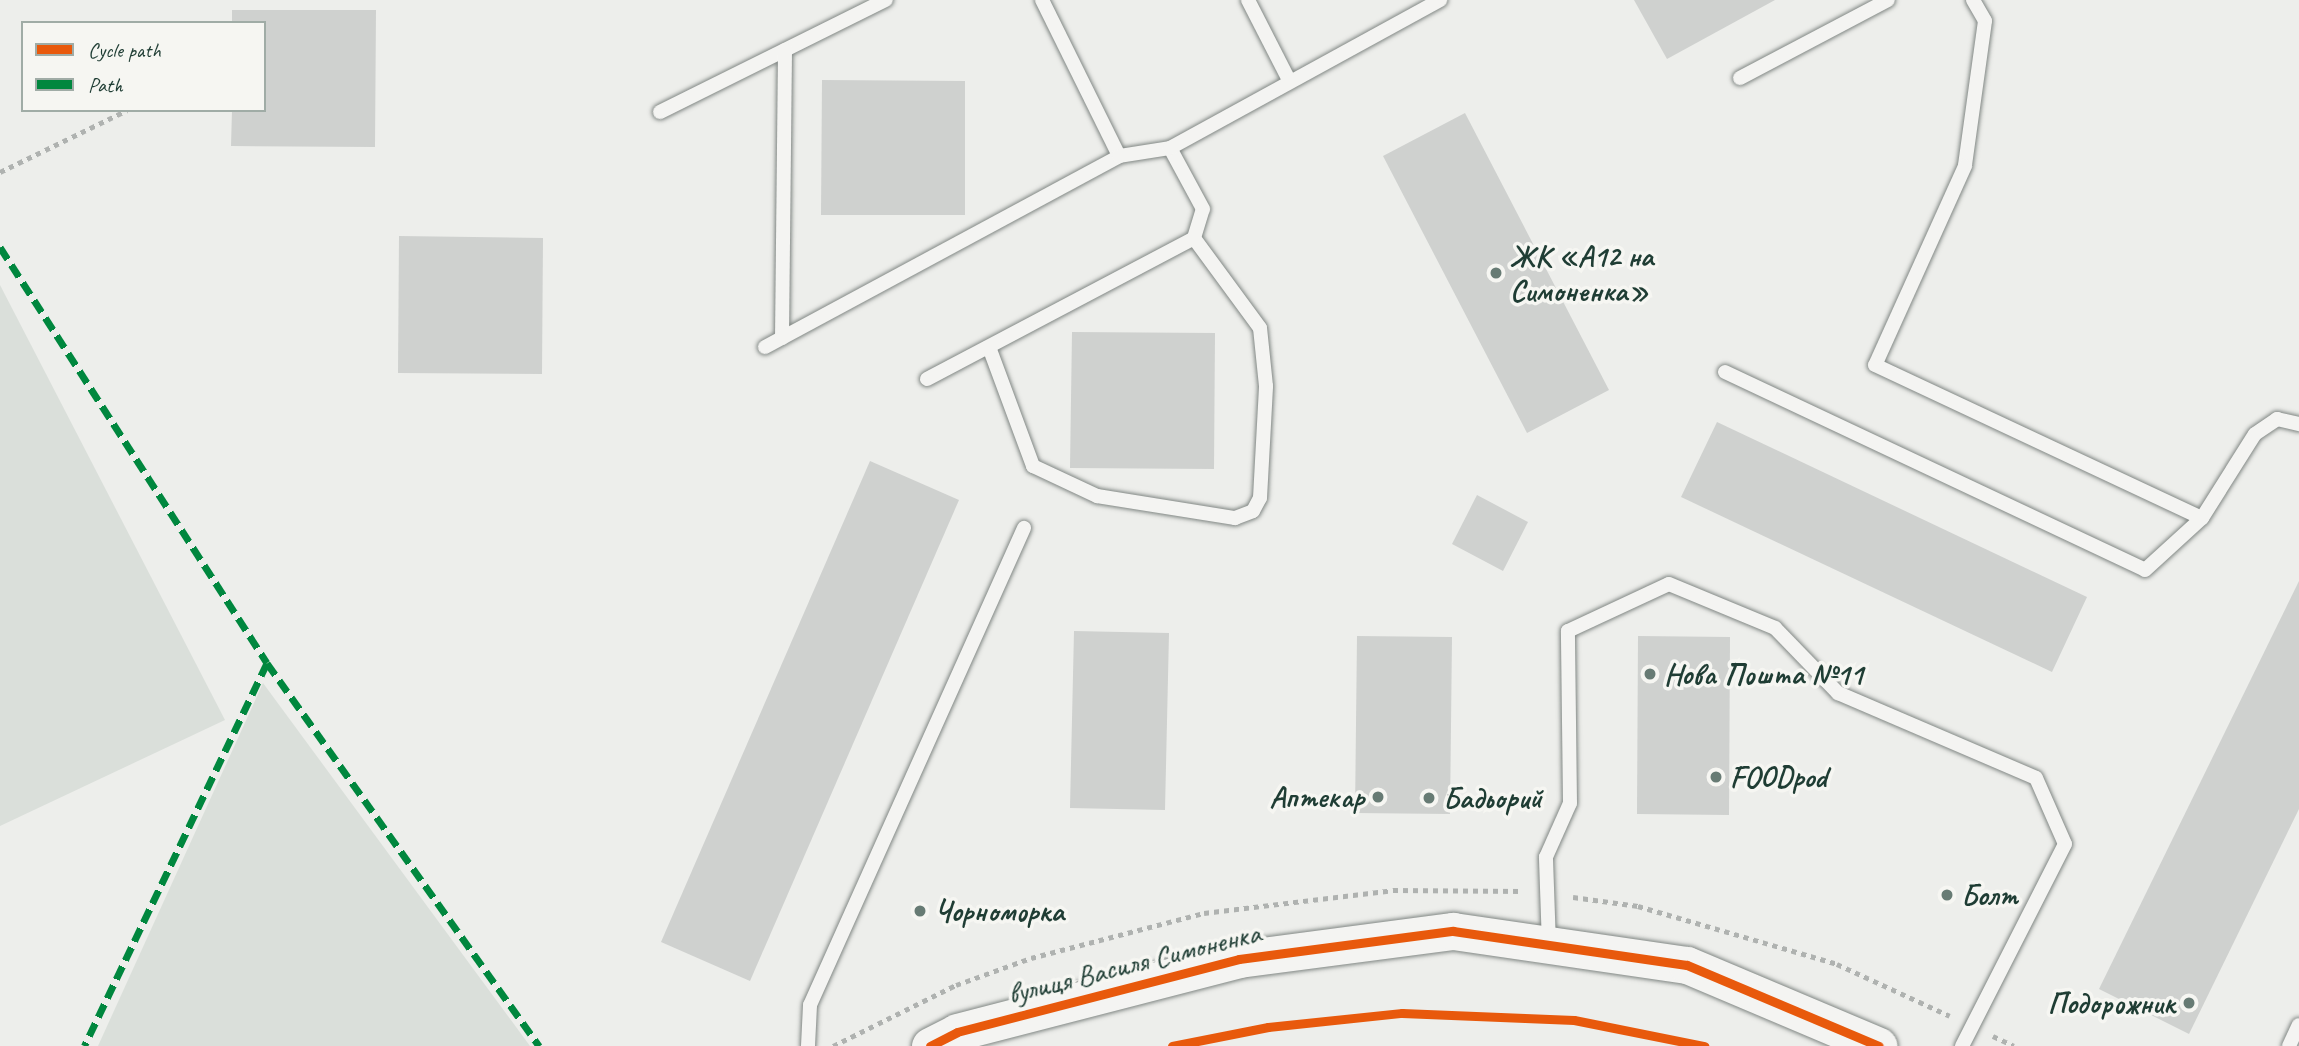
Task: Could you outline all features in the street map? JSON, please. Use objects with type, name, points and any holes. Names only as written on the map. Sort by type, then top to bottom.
[{"type":"street","name":"вулиця Василя Симоненка","points":[[930,1046],[957,1032],[1239,959],[1453,931],[1687,965],[1879,1046]]},
{"type":"lane","points":[[660,111],[886,0]]},
{"type":"lane","points":[[1042,0],[1119,156]]},
{"type":"lane","points":[[1248,0],[1289,80]]},
{"type":"lane","points":[[765,347],[1119,156],[1170,148],[1289,80],[1440,0]]},
{"type":"lane","points":[[1740,78],[1888,0]]},
{"type":"lane","points":[[1973,0],[1985,21],[1965,166],[1874,365],[2202,518]]},
{"type":"lane","points":[[782,338],[785,50]]},
{"type":"lane","points":[[927,379],[1194,238],[1203,209],[1170,148]]},
{"type":"lane","points":[[989,347],[1033,466],[1097,496],[1235,518],[1253,511],[1261,498],[1266,386],[1261,328],[1194,238]]},
{"type":"lane","points":[[1725,372],[2145,570],[2202,518],[2255,434],[2277,419],[2299,424]]},
{"type":"lane","points":[[808,1046],[810,1005],[1024,528]]},
{"type":"lane","points":[[1549,945],[1546,858],[1570,803],[1568,631],[1669,584],[1775,628],[1838,693],[2036,778],[2065,844],[1962,1046]]},
{"type":"lane","points":[[2289,1046],[2299,1025]]},
{"type":"path","points":[[0,172],[123,112]]},
{"type":"shaded area","points":[[0,285],[225,720],[0,826]]},
{"type":"shaded area","points":[[263,683],[530,1046],[98,1046]]},
{"type":"building","points":[[1634,0],[1775,0],[1667,59]]},
{"type":"building","points":[[232,10],[376,10],[375,147],[231,146],[232,112],[266,112],[266,21],[232,21]]},
{"type":"building","points":[[822,80],[965,81],[965,215],[821,215]]},
{"type":"building","name":"ЖК «А12 на Симоненка»","points":[[1465,113],[1609,390],[1527,433],[1383,156]]},
{"type":"building","points":[[399,236],[543,238],[542,374],[398,373]]},
{"type":"building","points":[[1072,332],[1215,333],[1214,469],[1070,468]]},
{"type":"building","points":[[1717,422],[2087,597],[2052,672],[1681,497]]},
{"type":"building","points":[[870,461],[959,500],[750,981],[661,942]]},
{"type":"building","points":[[1477,495],[1528,522],[1503,571],[1452,544]]},
{"type":"building","points":[[2299,581],[2299,809],[2189,1034],[2099,989]]},
{"type":"building","points":[[1074,631],[1169,633],[1165,810],[1070,808]]},
{"type":"building","points":[[1357,636],[1452,637],[1450,814],[1355,813]]},
{"type":"building","points":[[1638,636],[1730,637],[1729,815],[1637,814]]},
{"type":"marked path","points":[[0,247],[267,663],[84,1046]]},
{"type":"marked path","points":[[267,663],[539,1046]]},
{"type":"cycle path","points":[[930,1046],[957,1032],[1239,959],[1453,931],[1687,965],[1879,1046]]},
{"type":"cycle path","points":[[1172,1046],[1268,1027],[1402,1013],[1574,1020],[1704,1046]]},
{"type":"place","name":"ЖК «А12 на Симоненка»","points":[[1496,273]]},
{"type":"place","name":"Нова Пошта №11","points":[[1650,674]]},
{"type":"place","name":"FOODpod","points":[[1716,777]]},
{"type":"place","name":"Аптекар","points":[[1378,797]]},
{"type":"place","name":"Бадьорий","points":[[1429,798]]},
{"type":"place","name":"Болт","points":[[1947,895]]},
{"type":"place","name":"Чорноморка","points":[[920,911]]},
{"type":"place","name":"Подорожник","points":[[2189,1003]]}]
